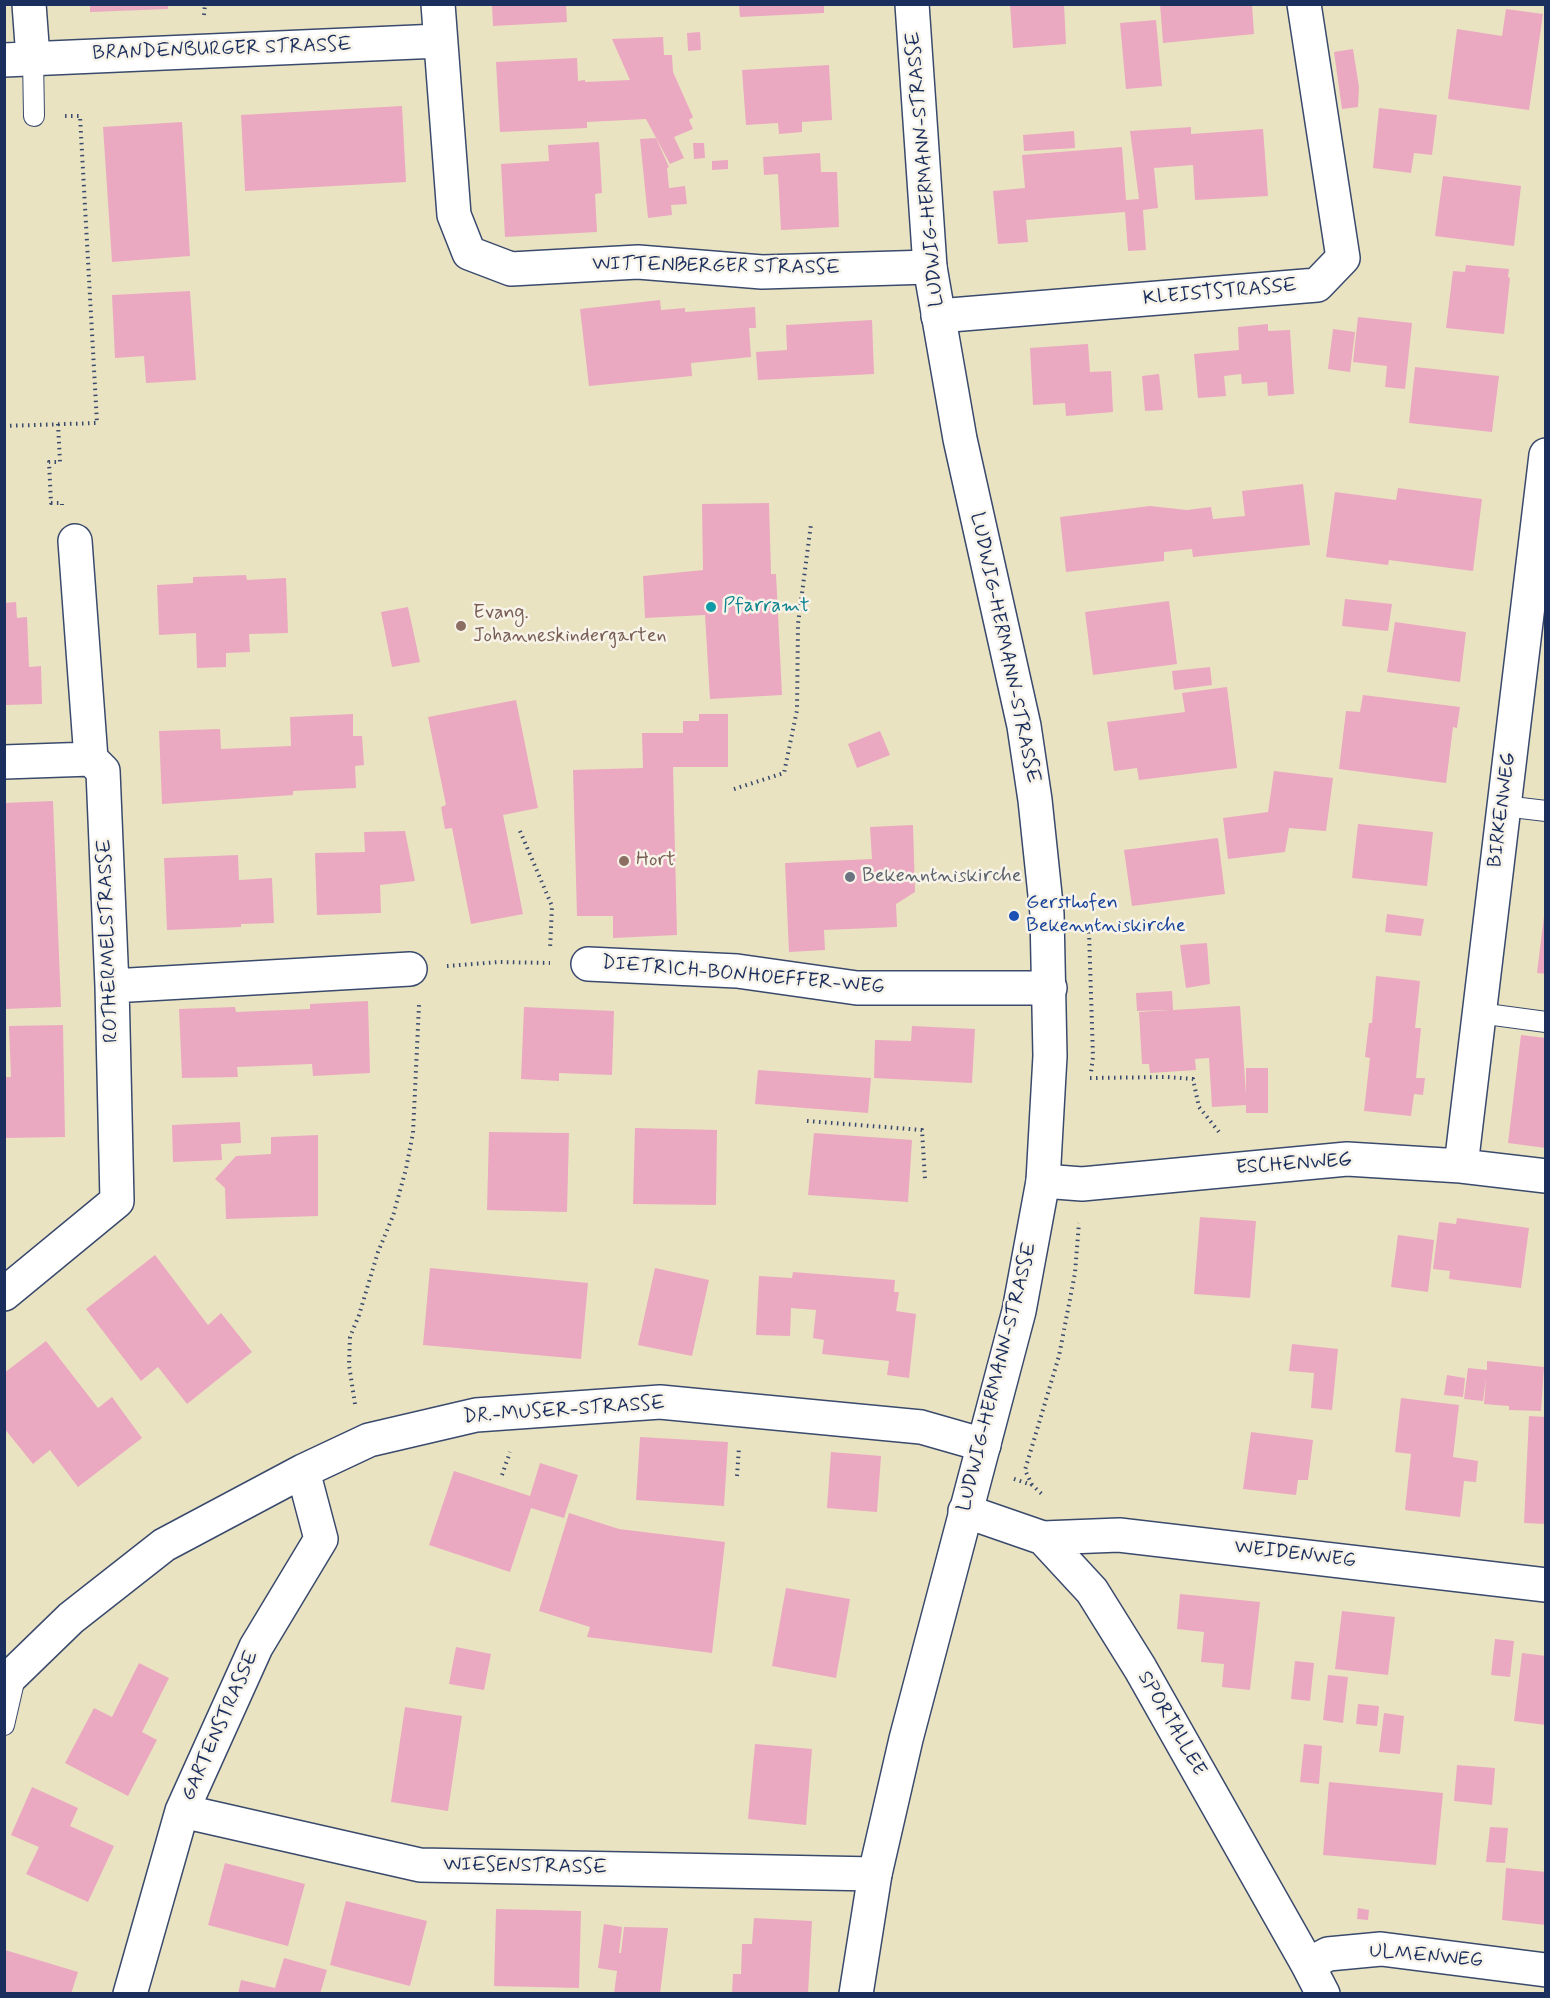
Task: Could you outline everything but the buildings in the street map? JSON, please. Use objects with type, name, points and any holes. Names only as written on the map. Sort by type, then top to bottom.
[{"type":"street","points":[[19,59],[29,4]]},
{"type":"street","name":"WITTENBERGER STRASSE","points":[[438,4],[439,41],[454,215],[469,253],[511,270],[638,262],[762,272],[930,267]]},
{"type":"street","name":"LUDWIG-HERMANN-STRASSE","points":[[855,1994],[875,1874],[906,1739],[1019,1311],[1043,1181],[1050,1056],[1047,914],[1035,800],[1024,726],[960,439],[930,267],[912,4]]},
{"type":"street","name":"KLEISTSTRASSE","points":[[938,316],[1317,285],[1342,258],[1304,4]]},
{"type":"street","name":"BRANDENBURGER STRASSE","points":[[19,59],[439,41]]},
{"type":"street","name":"BIRKENWEG","points":[[1461,1166],[1545,455]]},
{"type":"street","name":"ROTHERMELSTRASSE","points":[[4,1294],[117,1201],[112,986],[103,771],[91,759],[75,541]]},
{"type":"street","points":[[4,762],[91,759]]},
{"type":"street","name":"DIETRICH-BONHOEFFER-WEG","points":[[588,964],[737,971],[857,988],[1050,988]]},
{"type":"street","points":[[112,986],[415,969]]},
{"type":"street","name":"ESCHENWEG","points":[[1043,1181],[1082,1184],[1347,1159],[1461,1166],[1545,1176]]},
{"type":"street","name":"DR.-MUSER-STRASSE","points":[[10,1678],[71,1618],[164,1545],[303,1471],[369,1440],[476,1415],[660,1402],[921,1427],[984,1445]]},
{"type":"street","name":"GARTENSTRASSE","points":[[130,1994],[182,1811],[256,1647],[321,1539],[303,1471]]},
{"type":"street","name":"SPORTALLEE","points":[[965,1511],[1043,1538],[1092,1591],[1140,1668],[1323,1994]]},
{"type":"street","name":"WEIDENWEG","points":[[1043,1538],[1119,1535],[1545,1585]]},
{"type":"street","name":"WIESENSTRASSE","points":[[182,1811],[420,1866],[875,1874]]},
{"type":"street","name":"ULMENWEG","points":[[1308,1965],[1328,1954],[1381,1949],[1545,1970]]},
{"type":"lane","points":[[19,59],[34,116]]},
{"type":"lane","points":[[1504,806],[1545,811]]},
{"type":"lane","points":[[1479,1013],[1545,1022]]},
{"type":"lane","points":[[4,1725],[10,1678]]},
{"type":"path","points":[[4,426],[97,423],[80,116]]},
{"type":"path","points":[[58,424],[60,462],[49,462],[51,502],[62,502],[63,541],[75,541]]},
{"type":"path","points":[[734,789],[784,773],[797,710],[798,624],[811,524]]},
{"type":"path","points":[[520,831],[552,906],[550,963]]},
{"type":"path","name":"DIETRICH-BONHOEFFER-WEG","points":[[415,969],[499,962],[588,964]]},
{"type":"path","points":[[369,1440],[353,1400],[349,1365],[350,1337],[378,1252],[393,1216],[406,1168],[412,1133],[415,969]]},
{"type":"path","points":[[1090,1078],[1193,1079],[1199,1107],[1221,1135]]},
{"type":"path","points":[[807,1121],[922,1131],[925,1179]]},
{"type":"path","points":[[1032,1485],[1025,1470],[1059,1356],[1074,1273],[1082,1184]]},
{"type":"place","name":"Pfarramt","points":[[711,607]]},
{"type":"place","name":"Evang. Johanneskindergarten","points":[[461,626]]},
{"type":"place","name":"Hort","points":[[624,861]]},
{"type":"place","name":"Bekenntniskirche","points":[[850,877]]},
{"type":"place","name":"Gersthofen Bekenntniskirche","points":[[1014,916]]}]
